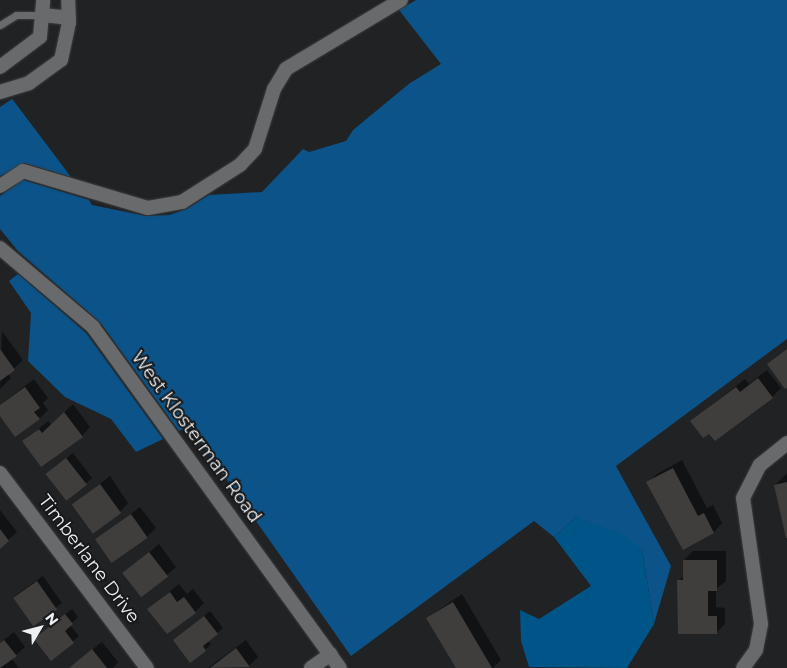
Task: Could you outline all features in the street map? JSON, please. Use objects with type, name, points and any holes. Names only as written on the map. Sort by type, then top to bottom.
[{"type":"street","points":[[0,67],[40,37],[43,0]]},
{"type":"street","points":[[0,92],[15,84],[29,83],[62,60],[69,18],[68,0]]},
{"type":"street","points":[[0,186],[23,171],[148,208],[182,202],[240,165],[256,149],[274,89],[286,69],[401,0]]},
{"type":"street","points":[[42,15],[69,18]]},
{"type":"street","name":"West Klosterman Road","points":[[0,248],[93,327],[340,668]]},
{"type":"street","points":[[743,668],[756,650],[762,624],[743,498],[760,465],[787,443]]},
{"type":"street","name":"Timberlane Drive","points":[[0,474],[148,668]]},
{"type":"street","points":[[311,668],[331,654]]},
{"type":"lane","points":[[0,25],[16,14],[42,15]]},
{"type":"shaded area","points":[[416,0],[787,0],[787,339],[616,466],[671,566],[654,624],[642,549],[576,517],[554,537],[534,521],[351,656],[189,426],[179,431],[100,322],[18,251],[0,229],[0,196],[23,180],[89,200],[92,205],[146,216],[169,215],[187,209],[209,195],[262,192],[303,149],[309,152],[346,141],[353,130],[410,83],[441,64],[399,10]]},
{"type":"shaded area","points":[[12,99],[71,177],[25,163],[0,176],[0,107]]},
{"type":"shaded area","points":[[18,274],[86,333],[163,439],[136,452],[111,419],[65,397],[28,361],[31,313],[9,281]]},
{"type":"shaded area","points":[[576,517],[620,533],[642,549],[654,624],[627,668],[529,667],[521,641],[520,610],[539,619],[591,586],[554,537]]},
{"type":"building","points":[[0,349],[15,370],[0,381]]},
{"type":"building","points":[[787,349],[787,388],[785,389],[767,364]]},
{"type":"building","points":[[758,378],[773,398],[715,441],[709,434],[703,438],[690,421],[736,387],[740,392]]},
{"type":"building","points":[[25,387],[40,408],[34,412],[40,419],[15,437],[0,416],[0,405]]},
{"type":"building","points":[[64,412],[83,437],[41,467],[22,441],[39,429],[42,433]]},
{"type":"building","points":[[66,458],[87,485],[66,501],[46,474]]},
{"type":"building","points":[[673,468],[698,516],[704,513],[714,533],[683,550],[646,482]]},
{"type":"building","points":[[787,482],[787,538],[786,538],[774,485]]},
{"type":"building","points":[[100,484],[121,513],[93,534],[72,505]]},
{"type":"building","points":[[131,514],[148,538],[112,563],[95,539]]},
{"type":"building","points":[[0,529],[9,541],[0,549]]},
{"type":"building","points":[[149,552],[168,576],[141,597],[122,573]]},
{"type":"building","points":[[683,560],[717,560],[717,591],[708,591],[708,616],[717,616],[717,634],[678,634],[677,580],[683,580]]},
{"type":"building","points":[[37,581],[57,610],[33,626],[13,598]]},
{"type":"building","points":[[170,592],[177,602],[184,597],[196,613],[167,634],[147,609]]},
{"type":"building","points":[[453,602],[492,668],[456,668],[426,618]]},
{"type":"building","points":[[65,614],[73,624],[65,631],[74,643],[51,661],[34,639]]},
{"type":"building","points":[[204,616],[218,634],[203,646],[206,651],[190,663],[173,640]]},
{"type":"building","points":[[4,640],[17,656],[0,668],[0,643]]},
{"type":"building","points":[[236,648],[250,667],[210,668]]},
{"type":"building","points":[[92,649],[107,668],[69,668]]}]
